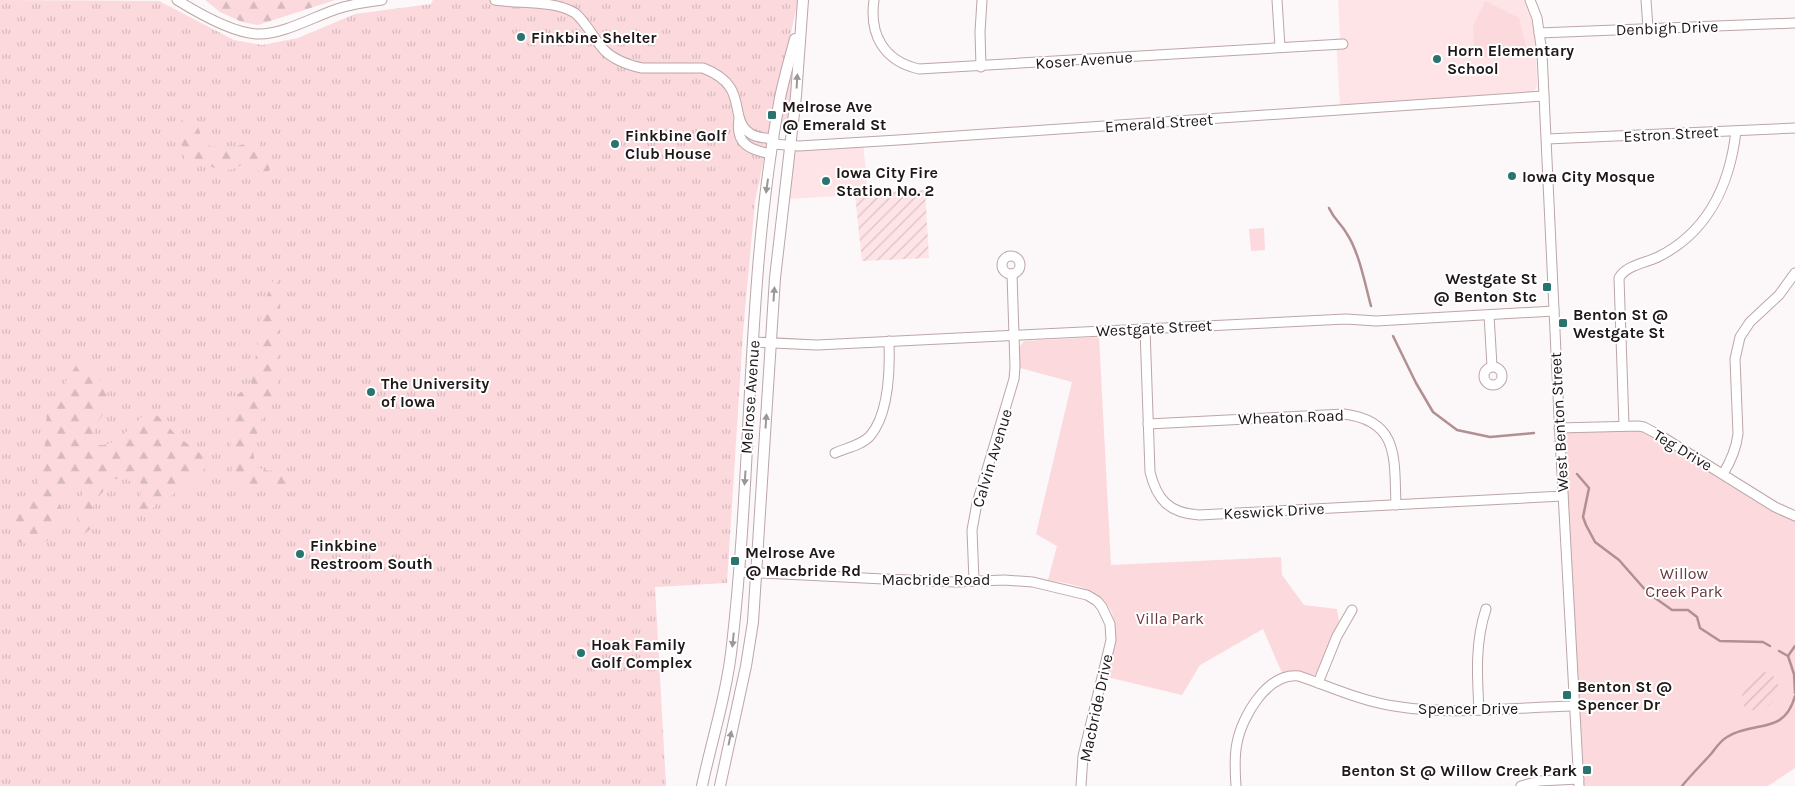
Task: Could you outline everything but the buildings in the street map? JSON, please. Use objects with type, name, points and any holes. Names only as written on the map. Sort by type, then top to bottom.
[{"type":"main road","name":"Melrose Avenue","points":[[702,786],[732,648],[739,572],[760,259],[773,146],[783,86],[802,4]]},
{"type":"main road","name":"Melrose Avenue","points":[[720,786],[746,666],[752,622],[778,242],[796,96],[802,4]]},
{"type":"street","points":[[177,0],[236,30],[258,34],[280,30],[339,8],[382,0]]},
{"type":"street","points":[[495,0],[554,3],[565,8],[575,13],[604,50],[613,57],[632,66],[642,68],[703,68],[711,71],[723,78],[734,91],[742,125],[751,134],[773,146]]},
{"type":"street","name":"Koser Avenue","points":[[874,0],[872,12],[875,32],[886,51],[901,63],[919,70],[1343,44]]},
{"type":"street","points":[[981,67],[980,32],[982,0]]},
{"type":"street","points":[[1276,0],[1280,47]]},
{"type":"street","name":"West Benton Street","points":[[1530,0],[1540,33],[1547,140],[1563,496],[1579,782]]},
{"type":"street","points":[[1646,0],[1648,28]]},
{"type":"street","name":"Denbigh Drive","points":[[1540,33],[1795,23]]},
{"type":"street","name":"Emerald Street","points":[[773,146],[898,140],[1544,96]]},
{"type":"street","points":[[739,117],[739,135],[744,144],[753,150],[773,146]]},
{"type":"street","name":"Estron Street","points":[[1547,140],[1795,128]]},
{"type":"street","points":[[1624,426],[1619,278],[1626,269],[1660,256],[1674,247],[1687,237],[1704,219],[1726,181],[1734,154],[1736,131]]},
{"type":"street","points":[[1723,474],[1733,457],[1737,440],[1735,359],[1740,337],[1750,322],[1779,295],[1795,273]]},
{"type":"street","name":"Calvin Avenue","points":[[974,580],[972,530],[977,503],[1012,391],[1015,366],[1012,274]]},
{"type":"street","name":"Westgate Street","points":[[754,342],[817,346],[1346,319],[1376,321],[1554,311]]},
{"type":"street","points":[[1490,315],[1492,366]]},
{"type":"street","name":"Keswick Drive","points":[[1145,329],[1150,472],[1153,484],[1162,500],[1182,512],[1199,515],[1563,496]]},
{"type":"street","points":[[835,453],[860,443],[870,436],[876,427],[884,405],[890,376],[889,342]]},
{"type":"street","name":"Wheaton Road","points":[[1148,424],[1344,414],[1364,418],[1377,425],[1390,442],[1394,464],[1396,505]]},
{"type":"street","name":"Teg Drive","points":[[1560,428],[1638,426],[1650,429],[1775,507],[1795,516]]},
{"type":"street","name":"Macbride Road","points":[[739,572],[884,579],[1032,582],[1088,595],[1102,607],[1112,630]]},
{"type":"street","points":[[1479,710],[1477,652],[1481,623],[1486,609]]},
{"type":"street","points":[[1318,683],[1337,636],[1352,610]]},
{"type":"street","name":"Macbride Drive","points":[[1081,786],[1083,756],[1112,630]]},
{"type":"street","name":"Spencer Drive","points":[[1236,786],[1235,756],[1244,723],[1254,704],[1282,678],[1300,676],[1358,698],[1400,707],[1440,711],[1574,706]]},
{"type":"street","points":[[1521,786],[1539,781],[1579,782]]},
{"type":"shaded area","name":"Horn Elementary School","points":[[1338,0],[1524,0],[1533,24],[1536,45],[1537,87],[1534,91],[1530,92],[1340,106],[1336,38],[1340,38]]},
{"type":"shaded area","points":[[863,142],[868,193],[788,199],[795,146]]},
{"type":"shaded area","points":[[925,190],[929,258],[862,261],[855,195]]},
{"type":"green space","name":"The University of Iowa","points":[[0,0],[159,1],[234,40],[262,45],[298,38],[355,14],[431,4],[433,0],[798,0],[755,201],[743,332],[727,583],[655,587],[666,786],[0,786]]},
{"type":"green space","points":[[205,0],[335,0],[258,25],[242,22],[220,12]]},
{"type":"green space","points":[[1485,1],[1519,18],[1527,51],[1525,55],[1475,58],[1473,27]]},
{"type":"green space","points":[[796,58],[787,130],[784,131],[780,126],[785,94],[794,59]]},
{"type":"green space","points":[[181,120],[198,127],[202,138],[210,146],[232,148],[252,141],[258,142],[262,150],[260,156],[267,162],[270,170],[263,174],[246,162],[229,170],[204,164],[188,163],[184,160],[185,150],[178,140],[176,129]]},
{"type":"green space","points":[[1264,228],[1265,250],[1251,251],[1249,229]]},
{"type":"green space","points":[[277,271],[280,305],[277,385],[265,408],[253,449],[255,467],[269,471],[279,469],[289,477],[288,485],[279,487],[240,486],[232,482],[230,420],[237,395],[251,384],[262,308]]},
{"type":"green space","name":"Villa Park","points":[[1099,337],[1111,565],[1281,557],[1282,575],[1304,605],[1337,609],[1339,621],[1316,674],[1294,671],[1282,673],[1263,629],[1200,665],[1182,695],[1107,677],[1115,639],[1113,616],[1108,605],[1099,596],[1086,589],[1072,584],[1048,580],[1057,546],[1036,534],[1072,382],[1020,368],[1020,346],[1024,341]]},
{"type":"green space","points":[[78,363],[84,365],[94,374],[106,390],[110,402],[94,431],[93,438],[96,443],[102,445],[116,440],[131,428],[148,410],[159,417],[176,435],[209,460],[209,464],[192,483],[169,497],[158,501],[153,508],[147,511],[131,512],[130,506],[138,503],[141,494],[141,483],[134,483],[123,478],[106,480],[104,490],[93,504],[92,528],[84,534],[74,535],[77,527],[83,486],[72,489],[63,494],[58,500],[63,511],[57,529],[48,540],[35,545],[16,541],[10,522],[12,510],[38,483],[44,457],[47,411],[61,393],[67,379]]},
{"type":"green space","name":"Willow Creek Park","points":[[1638,426],[1795,516],[1795,768],[1768,786],[1584,786],[1564,428]]},
{"type":"green space","points":[[1764,672],[1772,674],[1777,682],[1779,688],[1776,695],[1768,706],[1761,710],[1744,707],[1742,695],[1755,677]]},
{"type":"waterway","points":[[1329,208],[1345,230],[1355,250],[1371,306]]},
{"type":"waterway","points":[[1393,336],[1416,383],[1433,412],[1457,430],[1490,437],[1534,433]]},
{"type":"waterway","points":[[1577,474],[1589,488],[1583,517],[1595,542],[1619,560],[1648,593],[1672,610],[1688,610],[1697,617],[1700,628],[1720,641],[1763,642],[1770,646]]},
{"type":"waterway","points":[[1795,646],[1788,656],[1794,674],[1795,693]]},
{"type":"waterway","points":[[1779,651],[1788,656]]},
{"type":"waterway","points":[[1682,786],[1724,739],[1737,732],[1776,722],[1784,717],[1790,709],[1795,696]]},
{"type":"place","name":"Finkbine Shelter","points":[[521,37]]},
{"type":"place","name":"Horn Elementary School","points":[[1437,59]]},
{"type":"place","name":"Melrose Ave @ Emerald St","points":[[772,115]]},
{"type":"place","name":"Finkbine Golf Club House","points":[[615,144]]},
{"type":"place","name":"Iowa City Mosque","points":[[1512,176]]},
{"type":"place","name":"Iowa City Fire Station No. 2","points":[[826,181]]},
{"type":"place","name":"Westgate St @ Benton Stc","points":[[1547,287]]},
{"type":"place","name":"Benton St @ Westgate St","points":[[1563,323]]},
{"type":"place","name":"The University of Iowa","points":[[371,392]]},
{"type":"place","name":"Finkbine Restroom South","points":[[300,554]]},
{"type":"place","name":"Melrose Ave @ Macbride Rd","points":[[735,561]]},
{"type":"place","name":"Hoak Family Golf Complex","points":[[581,653]]},
{"type":"place","name":"Benton St @ Spencer Dr","points":[[1567,695]]},
{"type":"place","name":"Benton St @ Willow Creek Park","points":[[1587,770]]}]
